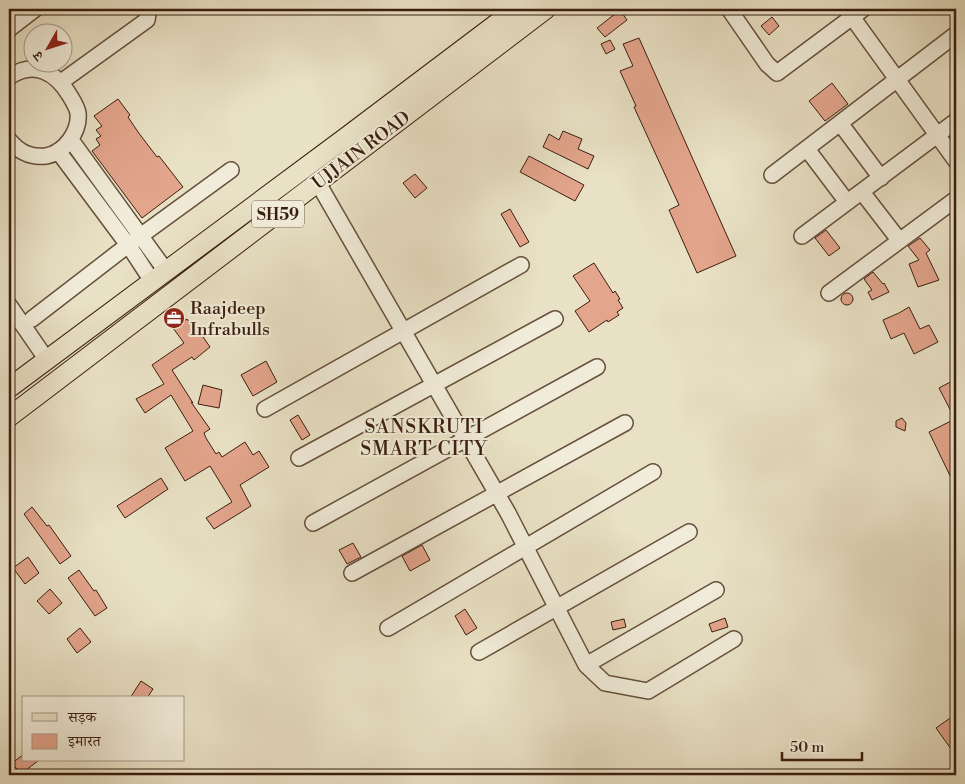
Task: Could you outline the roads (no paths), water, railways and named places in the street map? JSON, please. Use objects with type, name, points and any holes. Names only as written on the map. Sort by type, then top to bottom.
[{"type":"main road","name":"UJJAIN ROAD","points":[[9,388],[516,9]]},
{"type":"main road","name":"UJJAIN ROAD","points":[[9,417],[546,9]]},
{"type":"main road","points":[[66,345],[79,364]]},
{"type":"street","points":[[9,29],[34,9]]},
{"type":"street","points":[[61,82],[147,20],[148,14],[144,9]]},
{"type":"street","points":[[729,9],[767,64],[777,74],[854,11],[896,80],[956,161]]},
{"type":"street","points":[[772,175],[955,35]]},
{"type":"street","points":[[9,140],[25,154],[37,157],[50,155],[71,140],[78,114],[74,102],[61,82],[46,72],[34,69],[11,71]]},
{"type":"street","points":[[802,236],[956,121]]},
{"type":"street","points":[[840,123],[881,178]]},
{"type":"street","points":[[71,140],[141,235],[159,276]]},
{"type":"street","points":[[807,148],[847,202]]},
{"type":"street","points":[[58,151],[128,245],[159,276]]},
{"type":"street","points":[[32,319],[141,235],[231,170]]},
{"type":"street","points":[[318,183],[496,494],[586,665],[605,683],[648,691],[734,640]]},
{"type":"street","points":[[862,192],[898,240]]},
{"type":"street","points":[[98,206],[111,195]]},
{"type":"street","points":[[828,292],[956,199]]},
{"type":"street","points":[[265,410],[521,265]]},
{"type":"street","points":[[9,305],[47,360]]},
{"type":"street","points":[[299,458],[555,318]]},
{"type":"street","points":[[313,523],[597,366]]},
{"type":"street","points":[[352,573],[625,423]]},
{"type":"street","points":[[388,628],[653,472]]},
{"type":"street","points":[[479,652],[689,532]]},
{"type":"street","points":[[586,665],[716,590]]},
{"type":"place","name":"Raajdeep Infrabulls","points":[[174,318]]},
{"type":"district","name":"SANSKRUTI SMART CITY","points":[[424,437]]}]
